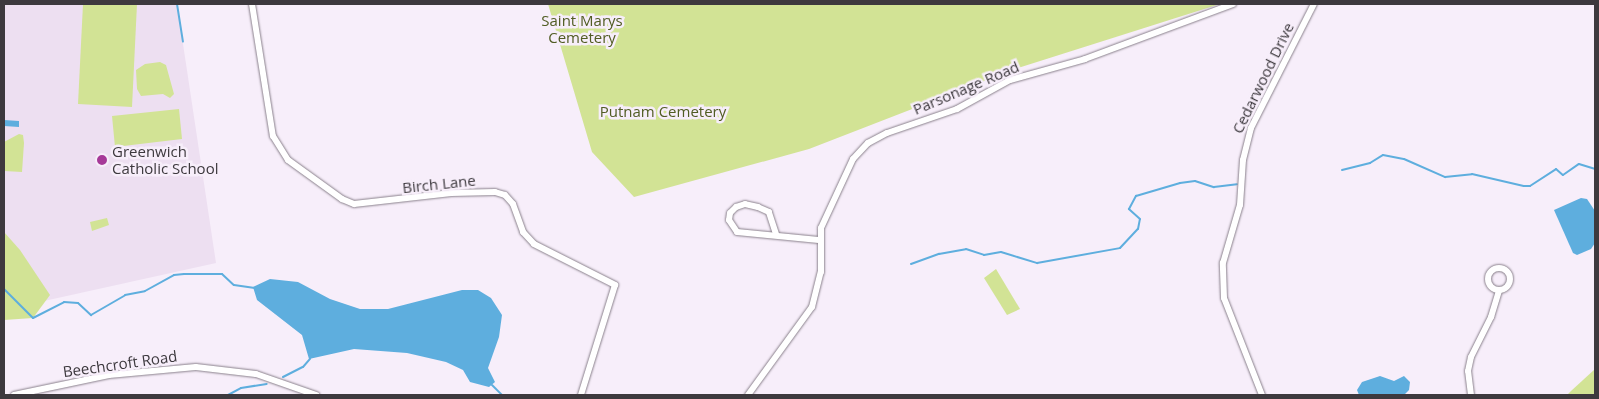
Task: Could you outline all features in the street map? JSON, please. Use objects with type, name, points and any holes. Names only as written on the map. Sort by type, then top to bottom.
[{"type":"street","name":"Birch Lane","points":[[252,4],[273,136],[288,160],[342,199],[354,204],[451,193],[495,192],[505,195],[513,204],[523,232],[534,244],[615,285],[581,395]]},
{"type":"street","name":"Parsonage Road","points":[[749,393],[812,307],[822,272],[819,240],[822,228],[853,159],[877,137],[957,109],[1010,80],[1085,59],[1233,4]]},
{"type":"street","name":"Cedarwood Drive","points":[[1262,395],[1224,298],[1222,263],[1240,205],[1243,160],[1250,128],[1314,4]]},
{"type":"street","points":[[776,234],[769,212],[745,204],[730,213],[729,220],[737,232],[776,234],[819,240]]},
{"type":"street","points":[[1471,395],[1468,370],[1471,357],[1491,317],[1499,290]]},
{"type":"street","name":"Beechcroft Road","points":[[14,395],[109,375],[196,367],[256,374],[316,395]]},
{"type":"street","points":[[749,393],[756,395]]},
{"type":"shaded area","name":"Greenwich Catholic School","points":[[4,4],[177,4],[216,263],[35,303],[4,315]]},
{"type":"green space","points":[[83,4],[137,4],[132,107],[78,104]]},
{"type":"green space","name":"Putnam Cemetery","points":[[548,4],[1220,4],[1018,68],[809,149],[634,197],[592,152]]},
{"type":"green space","points":[[160,62],[166,65],[174,94],[170,98],[163,94],[141,96],[137,89],[136,70],[145,64]]},
{"type":"green space","points":[[179,109],[182,139],[115,147],[112,116]]},
{"type":"green space","points":[[19,134],[23,135],[24,143],[22,172],[4,171],[4,142]]},
{"type":"green space","points":[[107,218],[109,225],[92,231],[90,222]]},
{"type":"green space","points":[[4,232],[20,250],[50,295],[33,318],[4,320]]},
{"type":"green space","points":[[996,269],[1020,309],[1007,315],[984,278]]},
{"type":"green space","points":[[1595,369],[1595,395],[1567,395],[1571,391]]},
{"type":"water","points":[[4,120],[19,121],[19,127],[4,126]]},
{"type":"water","points":[[1581,198],[1587,199],[1595,211],[1595,243],[1591,249],[1577,255],[1573,253],[1554,210]]},
{"type":"water","points":[[270,279],[298,282],[330,299],[360,309],[388,309],[462,290],[478,290],[491,298],[502,315],[499,337],[488,368],[495,382],[489,387],[470,382],[463,370],[446,362],[407,353],[354,349],[309,359],[302,335],[257,300],[253,287]]},
{"type":"water","points":[[1380,376],[1394,381],[1404,376],[1410,382],[1409,390],[1404,395],[1359,395],[1357,390],[1362,382]]},
{"type":"waterway","points":[[177,4],[183,42]]},
{"type":"waterway","points":[[1342,170],[1370,163],[1383,155],[1404,159],[1445,177],[1472,174],[1530,186],[1556,169],[1563,175],[1579,164],[1595,169]]},
{"type":"waterway","points":[[911,264],[939,254],[966,249],[984,255],[1001,252],[1037,263],[1120,248],[1138,229],[1140,219],[1129,209],[1136,196],[1180,183],[1195,181],[1214,187],[1237,184]]},
{"type":"waterway","points":[[4,289],[33,318],[64,302],[78,303],[91,315],[125,295],[145,291],[174,275],[222,274],[234,285],[255,288]]},
{"type":"waterway","points":[[283,377],[303,367],[310,359]]},
{"type":"waterway","points":[[228,395],[241,388],[267,384]]},
{"type":"waterway","points":[[492,385],[502,395]]},
{"type":"place","name":"Greenwich Catholic School","points":[[102,160]]},
{"type":"park label","name":"Saint Marys Cemetery","points":[[582,28]]}]
